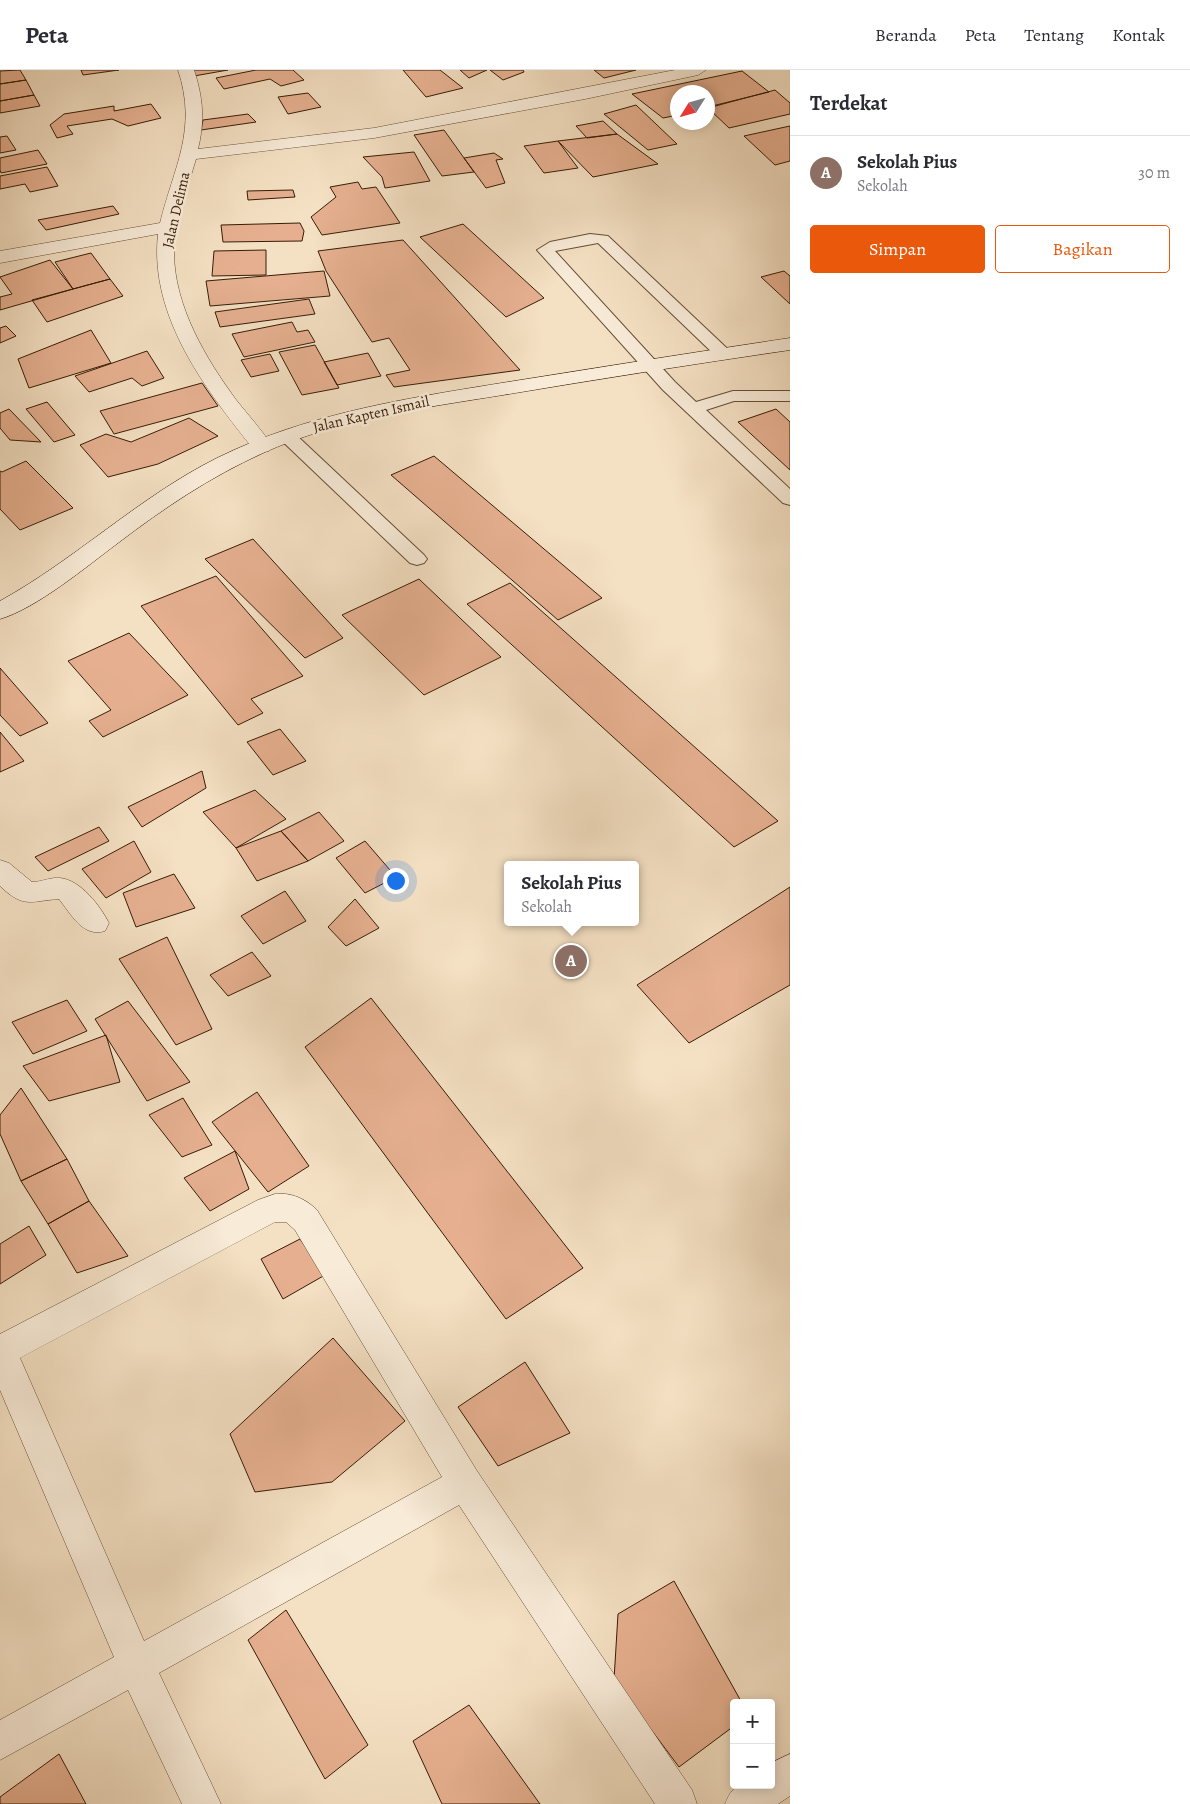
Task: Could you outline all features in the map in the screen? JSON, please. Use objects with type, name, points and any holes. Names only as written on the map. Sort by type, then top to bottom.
[{"type":"street","name":"Jalan Delima","points":[[186,70],[191,81],[194,107],[189,155],[169,227],[165,250],[169,292],[185,331],[208,373],[237,417],[262,446]]},
{"type":"street","points":[[189,155],[374,133],[585,94],[698,70]]},
{"type":"street","points":[[0,257],[169,227]]},
{"type":"street","name":"Jalan Kapten Ismail","points":[[0,611],[32,594],[73,567],[185,485],[224,463],[287,436],[360,414],[650,365],[790,344]]},
{"type":"street","points":[[0,870],[25,891],[34,893],[56,888],[67,890],[95,923]]},
{"type":"street","points":[[202,1804],[136,1666],[0,1351],[269,1210],[282,1206],[296,1209],[306,1220],[465,1483],[678,1804]]},
{"type":"street","points":[[0,1741],[465,1483]]},
{"type":"street","points":[[744,1804],[790,1773]]},
{"type":"lane","points":[[724,354],[602,239],[594,238],[545,249],[692,409],[790,499]]},
{"type":"lane","points":[[692,409],[733,396],[790,396]]},
{"type":"lane","points":[[287,436],[417,559]]},
{"type":"building","points":[[20,70],[26,80],[0,84],[0,71]]},
{"type":"building","points":[[81,70],[119,70],[83,75]]},
{"type":"building","points":[[191,70],[228,70],[194,76]]},
{"type":"building","points":[[256,70],[293,70],[304,80],[281,86],[270,79],[224,89],[216,78]]},
{"type":"building","points":[[403,70],[440,70],[463,88],[426,97]]},
{"type":"building","points":[[460,70],[487,70],[469,78]]},
{"type":"building","points":[[490,70],[523,70],[524,72],[503,80]]},
{"type":"building","points":[[594,70],[636,70],[604,78]]},
{"type":"building","points":[[742,71],[769,92],[715,105],[715,85],[675,85]]},
{"type":"building","points":[[26,80],[34,95],[0,101],[0,84]]},
{"type":"building","points":[[670,86],[670,117],[663,118],[632,94]]},
{"type":"building","points":[[775,90],[790,103],[790,114],[729,128],[715,115],[715,106]]},
{"type":"building","points":[[308,93],[321,107],[288,114],[278,97]]},
{"type":"building","points":[[34,95],[40,106],[0,113],[0,101]]},
{"type":"building","points":[[151,104],[161,118],[128,126],[112,119],[67,126],[73,134],[57,138],[50,125],[64,114],[114,106],[114,111]]},
{"type":"building","points":[[636,105],[677,144],[648,150],[604,114]]},
{"type":"building","points":[[248,114],[256,122],[201,130],[203,120]]},
{"type":"building","points":[[603,121],[617,134],[587,138],[576,126]]},
{"type":"building","points":[[790,126],[790,161],[775,165],[744,136]]},
{"type":"building","points":[[444,130],[474,172],[442,176],[414,135]]},
{"type":"building","points":[[617,134],[658,164],[593,177],[558,141]]},
{"type":"building","points":[[7,136],[16,150],[0,153],[0,137]]},
{"type":"building","points":[[558,141],[578,168],[544,173],[524,146]]},
{"type":"building","points":[[38,150],[47,164],[1,173],[0,158]]},
{"type":"building","points":[[414,152],[430,181],[385,188],[382,177],[363,157]]},
{"type":"building","points":[[494,153],[503,159],[496,160],[505,183],[486,188],[464,158]]},
{"type":"building","points":[[47,167],[58,186],[30,192],[25,184],[0,189],[0,176]]},
{"type":"building","points":[[358,182],[362,189],[376,187],[400,223],[322,235],[311,217],[336,197],[330,187]]},
{"type":"building","points":[[293,190],[295,197],[248,200],[247,191]]},
{"type":"building","points":[[113,206],[119,214],[46,230],[38,220]]},
{"type":"building","points":[[300,223],[304,231],[302,241],[223,242],[221,225]]},
{"type":"building","points":[[463,224],[544,298],[506,317],[420,237]]},
{"type":"building","points":[[403,240],[520,370],[394,387],[386,375],[410,370],[389,338],[372,342],[326,271],[318,251]]},
{"type":"building","points":[[266,250],[266,275],[212,276],[214,251]]},
{"type":"building","points":[[91,253],[110,279],[73,289],[55,262]]},
{"type":"building","points":[[50,260],[73,289],[0,310],[0,297],[12,294],[0,277]]},
{"type":"building","points":[[324,271],[330,296],[210,306],[206,281]]},
{"type":"building","points":[[784,271],[790,276],[790,304],[761,277]]},
{"type":"building","points":[[110,279],[123,296],[47,322],[32,300]]},
{"type":"building","points":[[309,299],[315,314],[220,327],[215,312]]},
{"type":"building","points":[[292,322],[297,332],[308,330],[315,342],[244,357],[232,334]]},
{"type":"building","points":[[6,326],[16,336],[0,343],[0,328]]},
{"type":"building","points":[[91,330],[111,363],[29,388],[18,359]]},
{"type":"building","points":[[315,345],[339,388],[302,395],[279,352]]},
{"type":"building","points":[[147,351],[164,378],[142,386],[132,378],[89,392],[75,376]]},
{"type":"building","points":[[368,353],[381,376],[337,385],[324,362]]},
{"type":"building","points":[[270,354],[279,371],[251,377],[241,360]]},
{"type":"building","points":[[202,383],[218,406],[114,434],[100,411]]},
{"type":"building","points":[[47,402],[75,435],[54,442],[26,409]]},
{"type":"building","points":[[9,409],[41,442],[10,440],[0,428],[0,413]]},
{"type":"building","points":[[776,409],[790,422],[790,470],[738,422]]},
{"type":"building","points":[[189,418],[218,436],[158,464],[108,477],[80,445],[106,434],[131,442]]},
{"type":"building","points":[[434,456],[602,598],[558,620],[391,475]]},
{"type":"building","points":[[26,461],[73,508],[20,530],[0,509],[0,471],[2,472]]},
{"type":"building","points":[[253,539],[343,638],[305,658],[205,559]]},
{"type":"building","points":[[216,576],[303,676],[251,699],[263,713],[238,725],[141,606]]},
{"type":"building","points":[[419,579],[501,657],[424,695],[342,615]]},
{"type":"building","points":[[510,583],[778,821],[734,847],[467,604]]},
{"type":"building","points":[[129,633],[188,695],[103,737],[89,721],[111,710],[68,661]]},
{"type":"building","points":[[0,668],[48,723],[20,736],[0,715]]},
{"type":"building","points":[[280,729],[306,761],[273,775],[247,742]]},
{"type":"building","points":[[0,732],[24,761],[0,772]]},
{"type":"building","points":[[202,771],[206,788],[142,827],[128,807]]},
{"type":"building","points":[[255,790],[286,819],[236,848],[203,812]]},
{"type":"building","points":[[319,812],[344,841],[308,861],[281,831]]},
{"type":"building","points":[[99,827],[109,841],[48,871],[35,857]]},
{"type":"building","points":[[281,831],[308,861],[257,881],[236,848]]},
{"type":"building","points":[[134,841],[151,872],[106,898],[82,869]]},
{"type":"building","points":[[365,841],[396,877],[365,893],[336,858]]},
{"type":"building","points":[[174,874],[195,908],[136,927],[123,893]]},
{"type":"building","points":[[790,887],[790,985],[689,1043],[637,985]]},
{"type":"building","points":[[285,891],[306,921],[263,944],[241,916]]},
{"type":"building","points":[[355,899],[379,928],[346,946],[328,927]]},
{"type":"building","points":[[167,937],[212,1029],[176,1045],[119,959]]},
{"type":"building","points":[[252,952],[271,976],[228,996],[210,975]]},
{"type":"building","points":[[371,998],[583,1268],[506,1319],[305,1047]]},
{"type":"building","points":[[67,1000],[87,1031],[33,1054],[12,1022]]},
{"type":"building","points":[[128,1001],[190,1082],[147,1101],[95,1019]]},
{"type":"building","points":[[106,1035],[120,1082],[49,1101],[23,1066]]},
{"type":"building","points":[[21,1088],[67,1159],[21,1181],[0,1134],[0,1115]]},
{"type":"building","points":[[257,1092],[309,1166],[268,1192],[212,1122]]},
{"type":"building","points":[[183,1098],[212,1145],[182,1157],[149,1115]]},
{"type":"building","points":[[235,1151],[249,1189],[210,1211],[184,1178]]},
{"type":"building","points":[[67,1159],[89,1201],[48,1224],[21,1181]]},
{"type":"building","points":[[89,1201],[128,1256],[77,1273],[48,1224]]},
{"type":"building","points":[[29,1226],[46,1255],[0,1284],[0,1244]]},
{"type":"building","points":[[300,1239],[325,1275],[283,1299],[261,1259]]},
{"type":"building","points":[[333,1338],[405,1421],[332,1482],[255,1492],[230,1434]]},
{"type":"building","points":[[525,1362],[570,1433],[498,1466],[458,1407]]},
{"type":"building","points":[[674,1581],[740,1699],[730,1699],[730,1729],[679,1767],[614,1680],[618,1614]]},
{"type":"building","points":[[286,1610],[368,1745],[325,1779],[248,1640]]},
{"type":"building","points":[[469,1705],[540,1804],[442,1804],[413,1741]]},
{"type":"building","points":[[59,1754],[86,1804],[0,1804],[0,1797]]},
{"type":"place","name":"Sekolah Pius","points":[[571,961]]}]
